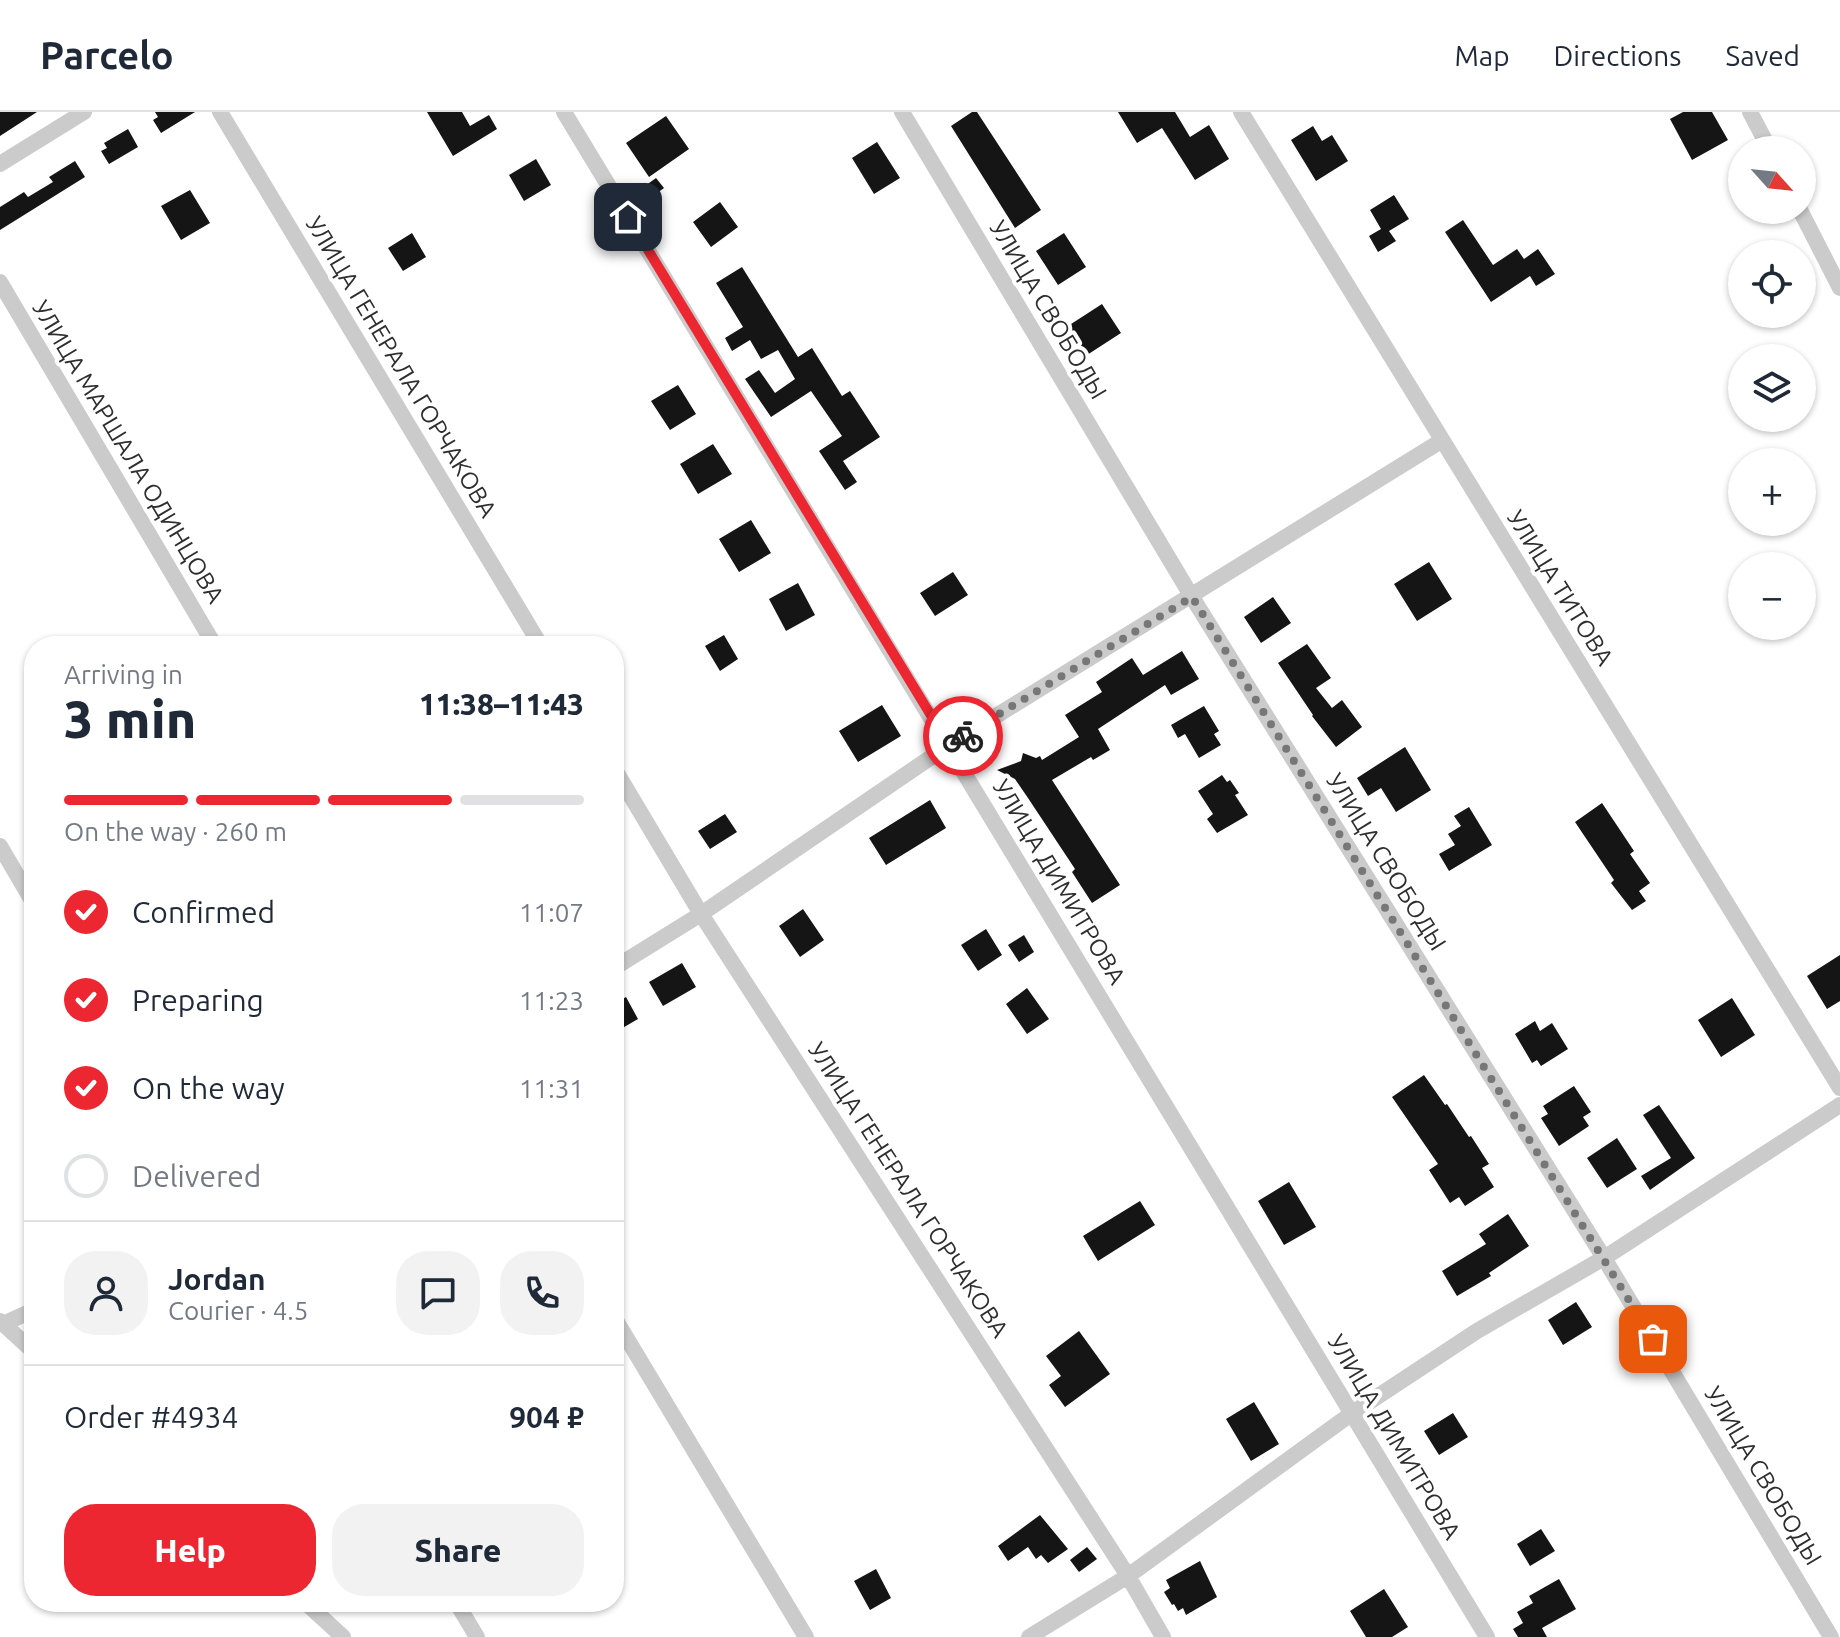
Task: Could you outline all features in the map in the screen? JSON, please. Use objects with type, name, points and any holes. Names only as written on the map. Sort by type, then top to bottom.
[{"type":"street","points":[[0,164],[84,112]]},
{"type":"street","name":"УЛИЦА ГЕНЕРАЛА ГОРЧАКОВА","points":[[220,112],[535,636]]},
{"type":"street","name":"УЛИЦА ДИМИТРОВА","points":[[564,112],[1487,1637]]},
{"type":"street","name":"УЛИЦА СВОБОДЫ","points":[[902,112],[1192,597],[1604,1258],[1831,1637]]},
{"type":"street","name":"УЛИЦА ТИТОВА","points":[[1241,112],[1840,1088]]},
{"type":"street","points":[[1750,112],[1763,136]]},
{"type":"street","points":[[1807,224],[1840,288]]},
{"type":"street","name":"УЛИЦА МАРШАЛА ОДИНЦОВА","points":[[0,282],[209,636]]},
{"type":"street","points":[[624,962],[701,914],[949,745],[1441,441]]},
{"type":"street","name":"УЛИЦА ГЕНЕРАЛА ГОРЧАКОВА","points":[[624,785],[701,914],[1128,1576],[1163,1637]]},
{"type":"street","points":[[0,846],[24,887]]},
{"type":"street","points":[[1029,1637],[1128,1576],[1351,1414],[1477,1331],[1604,1258],[1840,1105]]},
{"type":"street","points":[[24,1314],[2,1322],[24,1343]]},
{"type":"street","points":[[624,1334],[806,1637]]},
{"type":"street","points":[[316,1612],[343,1637]]},
{"type":"street","points":[[462,1612],[477,1637]]},
{"type":"building","points":[[0,112],[37,112],[0,136]]},
{"type":"building","points":[[155,112],[195,112],[161,133],[153,120],[158,117]]},
{"type":"building","points":[[427,112],[462,112],[470,126],[489,115],[497,129],[453,156]]},
{"type":"building","points":[[977,112],[1041,210],[1015,228],[951,126]]},
{"type":"building","points":[[1118,112],[1175,112],[1190,137],[1209,125],[1229,159],[1195,180],[1162,128],[1137,143]]},
{"type":"building","points":[[1683,112],[1712,112],[1728,140],[1692,160],[1670,119]]},
{"type":"building","points":[[666,116],[689,149],[649,177],[626,143]]},
{"type":"building","points":[[1313,126],[1322,141],[1332,135],[1348,161],[1316,181],[1291,140]]},
{"type":"building","points":[[128,129],[138,147],[109,164],[101,151],[107,148],[104,143]]},
{"type":"building","points":[[877,142],[900,178],[874,194],[852,158]]},
{"type":"building","points":[[536,159],[551,185],[524,201],[509,175]]},
{"type":"building","points":[[75,161],[85,177],[0,230],[0,207],[24,192],[28,197],[53,182],[49,177]]},
{"type":"building","points":[[656,178],[664,188],[642,204],[634,194]]},
{"type":"building","points":[[190,190],[210,223],[181,240],[161,206]]},
{"type":"building","points":[[1394,195],[1409,219],[1389,231],[1396,241],[1378,252],[1369,236],[1381,229],[1370,210]]},
{"type":"building","points":[[720,202],[738,227],[711,247],[693,222]]},
{"type":"building","points":[[1463,220],[1493,265],[1517,249],[1524,259],[1538,249],[1555,274],[1536,286],[1530,276],[1491,302],[1445,232]]},
{"type":"building","points":[[412,233],[426,257],[403,271],[388,248]]},
{"type":"building","points":[[1064,233],[1086,267],[1058,285],[1036,251]]},
{"type":"building","points":[[742,267],[798,357],[812,348],[842,396],[850,391],[880,437],[843,461],[857,482],[845,490],[819,451],[842,436],[811,391],[771,417],[745,379],[759,370],[775,393],[795,379],[778,350],[761,359],[750,340],[732,351],[725,338],[743,327],[716,283]]},
{"type":"building","points":[[1102,304],[1121,333],[1087,355],[1068,326]]},
{"type":"building","points":[[678,385],[696,414],[670,430],[651,401]]},
{"type":"building","points":[[713,444],[732,474],[698,494],[680,464]]},
{"type":"building","points":[[751,520],[771,553],[739,572],[719,539]]},
{"type":"building","points":[[1429,562],[1452,599],[1417,621],[1394,584]]},
{"type":"building","points":[[953,572],[968,595],[935,616],[920,593]]},
{"type":"building","points":[[798,583],[815,615],[786,631],[769,599]]},
{"type":"building","points":[[1273,597],[1291,623],[1261,643],[1244,617]]},
{"type":"building","points":[[724,635],[738,659],[720,671],[705,646]]},
{"type":"building","points":[[1307,644],[1331,678],[1316,688],[1332,708],[1342,700],[1362,727],[1336,747],[1278,663]]},
{"type":"building","points":[[1182,651],[1199,679],[1171,695],[1165,685],[1098,729],[1110,750],[1093,760],[1091,757],[1052,780],[1120,885],[1092,903],[1072,872],[1075,869],[1015,779],[997,770],[1021,761],[1023,753],[1036,758],[1040,756],[1042,760],[1079,737],[1065,715],[1102,692],[1096,682],[1132,658],[1143,675]]},
{"type":"building","points":[[882,705],[901,736],[858,762],[839,731]]},
{"type":"building","points":[[1204,706],[1219,731],[1214,734],[1221,745],[1199,758],[1185,734],[1178,738],[1171,725]]},
{"type":"building","points":[[1405,747],[1431,790],[1396,812],[1381,788],[1368,796],[1357,778]]},
{"type":"building","points":[[1222,775],[1239,793],[1235,795],[1248,815],[1217,833],[1207,819],[1213,814],[1198,791]]},
{"type":"building","points":[[930,800],[946,828],[886,865],[869,838]]},
{"type":"building","points":[[1602,803],[1634,851],[1630,854],[1650,883],[1639,891],[1646,901],[1632,910],[1611,883],[1614,880],[1575,822]]},
{"type":"building","points":[[1469,807],[1492,845],[1449,871],[1439,854],[1455,845],[1448,834],[1461,826],[1454,816]]},
{"type":"building","points":[[725,814],[737,832],[710,849],[698,831]]},
{"type":"building","points":[[803,909],[824,940],[800,957],[779,926]]},
{"type":"building","points":[[986,929],[1002,955],[978,971],[961,945]]},
{"type":"building","points":[[1024,935],[1034,952],[1019,962],[1008,945]]},
{"type":"building","points":[[1840,955],[1840,1001],[1827,1009],[1807,976]]},
{"type":"building","points":[[682,963],[696,987],[663,1006],[649,982]]},
{"type":"building","points":[[1027,988],[1049,1019],[1027,1034],[1006,1004]]},
{"type":"building","points":[[624,998],[638,1019],[624,1027]]},
{"type":"building","points":[[1732,998],[1755,1035],[1721,1057],[1698,1020]]},
{"type":"building","points":[[1535,1021],[1540,1031],[1552,1023],[1568,1049],[1541,1066],[1537,1060],[1532,1063],[1515,1034]]},
{"type":"building","points":[[1424,1075],[1489,1164],[1482,1168],[1494,1187],[1465,1206],[1459,1197],[1450,1203],[1429,1170],[1438,1164],[1392,1097]]},
{"type":"building","points":[[1574,1086],[1591,1112],[1583,1117],[1589,1126],[1559,1146],[1541,1118],[1548,1114],[1543,1106]]},
{"type":"building","points":[[1659,1105],[1695,1158],[1650,1190],[1641,1176],[1671,1158],[1643,1115]]},
{"type":"building","points":[[1617,1138],[1637,1169],[1607,1188],[1587,1158]]},
{"type":"building","points":[[1289,1182],[1316,1227],[1284,1245],[1258,1201]]},
{"type":"building","points":[[1140,1201],[1155,1225],[1098,1261],[1083,1236]]},
{"type":"building","points":[[1508,1214],[1529,1246],[1489,1273],[1491,1276],[1457,1296],[1442,1271],[1486,1244],[1479,1234]]},
{"type":"building","points":[[1576,1302],[1592,1327],[1563,1345],[1548,1320]]},
{"type":"building","points":[[1079,1331],[1110,1374],[1065,1407],[1049,1385],[1061,1376],[1046,1356]]},
{"type":"building","points":[[1254,1402],[1279,1444],[1251,1461],[1226,1419]]},
{"type":"building","points":[[1453,1413],[1468,1437],[1439,1455],[1424,1431]]},
{"type":"building","points":[[1040,1515],[1068,1549],[1048,1563],[1041,1555],[1036,1559],[1028,1547],[1008,1561],[998,1546]]},
{"type":"building","points":[[1541,1529],[1555,1551],[1530,1566],[1517,1544]]},
{"type":"building","points":[[1087,1547],[1097,1559],[1079,1572],[1070,1560]]},
{"type":"building","points":[[1200,1561],[1217,1597],[1186,1615],[1183,1608],[1178,1611],[1172,1605],[1164,1592],[1170,1588],[1166,1580]]},
{"type":"building","points":[[876,1569],[891,1598],[870,1610],[854,1581]]},
{"type":"building","points":[[1559,1579],[1576,1609],[1542,1628],[1547,1637],[1518,1637],[1513,1629],[1523,1623],[1517,1612],[1533,1603],[1529,1596]]},
{"type":"building","points":[[1384,1589],[1408,1627],[1392,1637],[1366,1637],[1350,1611]]},
{"type":"way so far","points":[[963,736],[1192,597],[1653,1339]]},
{"type":"route","points":[[628,217],[949,745],[963,736]]}]
